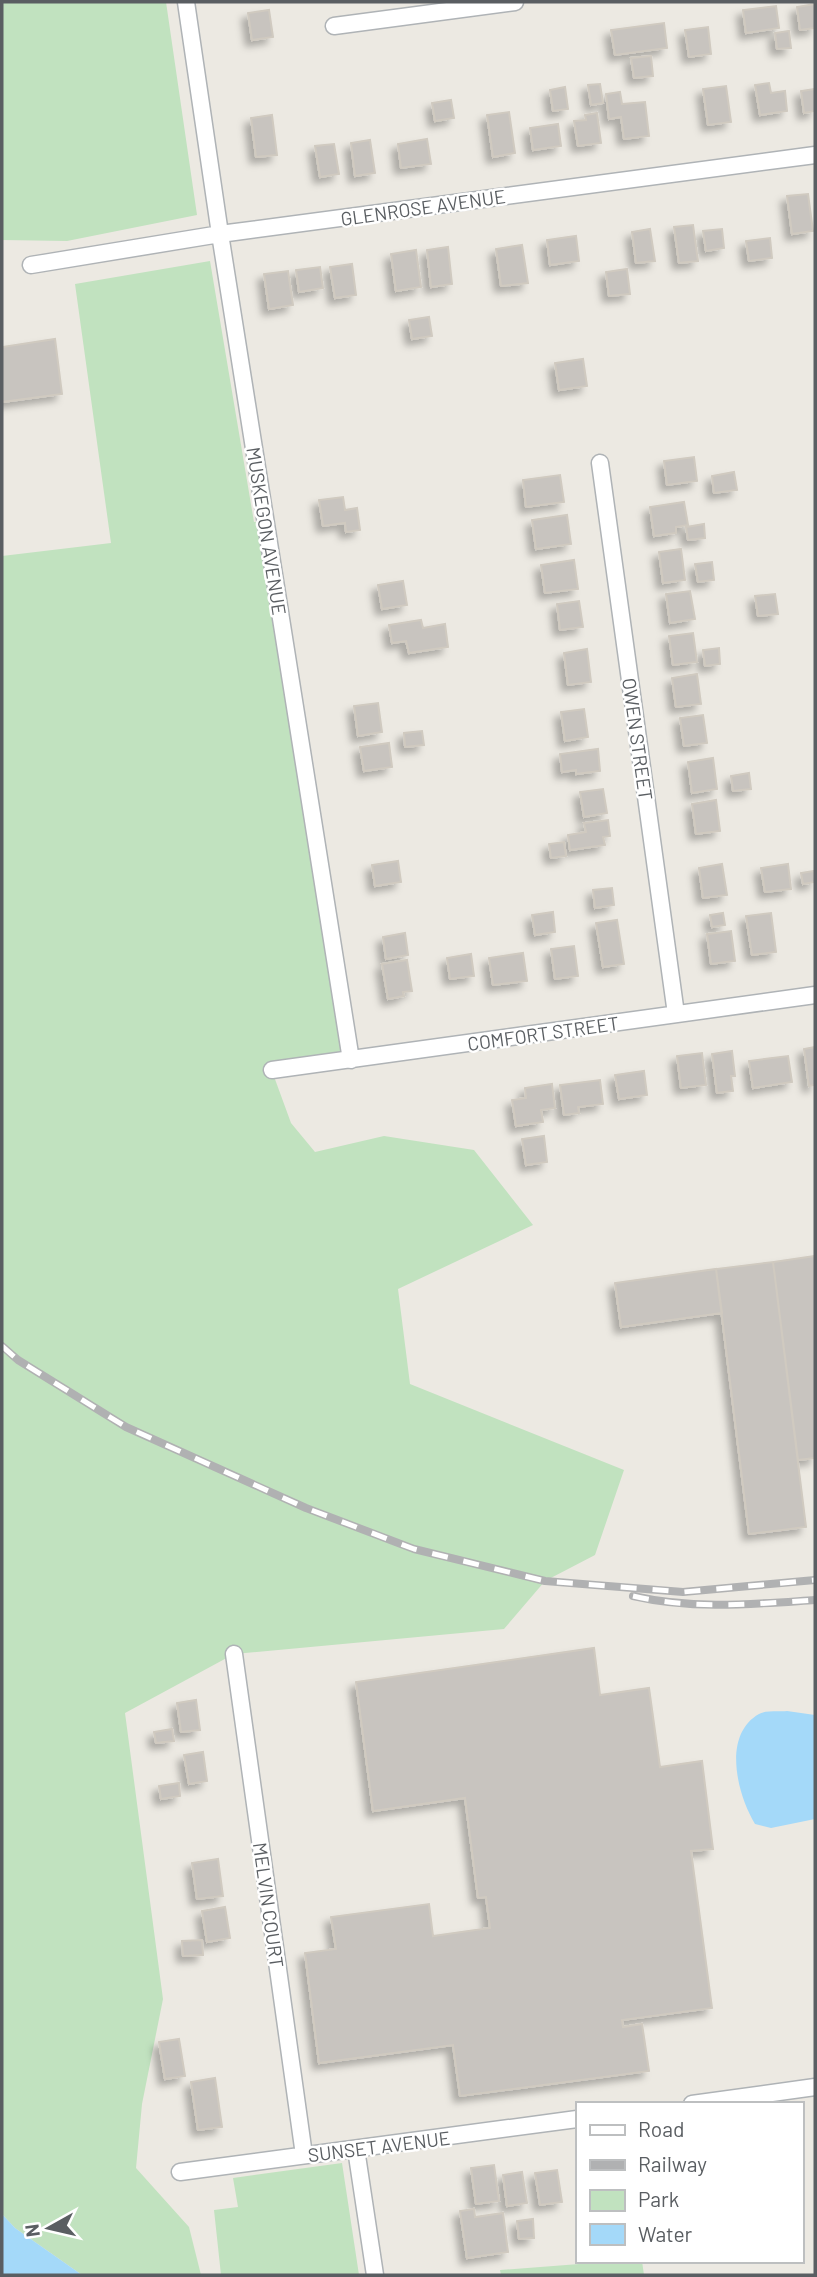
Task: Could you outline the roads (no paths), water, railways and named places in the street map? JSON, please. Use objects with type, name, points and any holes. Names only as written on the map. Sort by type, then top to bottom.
[{"type":"street","name":"MUSKEGON AVENUE","points":[[186,2],[220,234],[351,1060]]},
{"type":"street","points":[[334,26],[515,2]]},
{"type":"street","name":"GLENROSE AVENUE","points":[[31,265],[220,234],[815,155]]},
{"type":"street","name":"OWEN STREET","points":[[600,463],[676,1014]]},
{"type":"street","name":"COMFORT STREET","points":[[272,1070],[815,995]]},
{"type":"street","name":"MELVIN COURT","points":[[234,1654],[304,2155]]},
{"type":"street","points":[[706,2102],[815,2087]]},
{"type":"street","name":"SUNSET AVENUE","points":[[180,2172],[576,2119]]},
{"type":"street","points":[[356,2149],[375,2275]]},
{"type":"water","points":[[787,1711],[815,1715],[815,1819],[771,1828],[755,1824],[748,1812],[736,1766],[737,1750],[740,1736],[747,1724],[759,1714]]},
{"type":"water","points":[[2,2214],[15,2228],[82,2275],[2,2275]]},
{"type":"railway","points":[[2,1346],[18,1360],[126,1427],[306,1508],[414,1549],[545,1581],[683,1592],[815,1580]]},
{"type":"railway","points":[[633,1596],[701,1604],[815,1600]]}]
